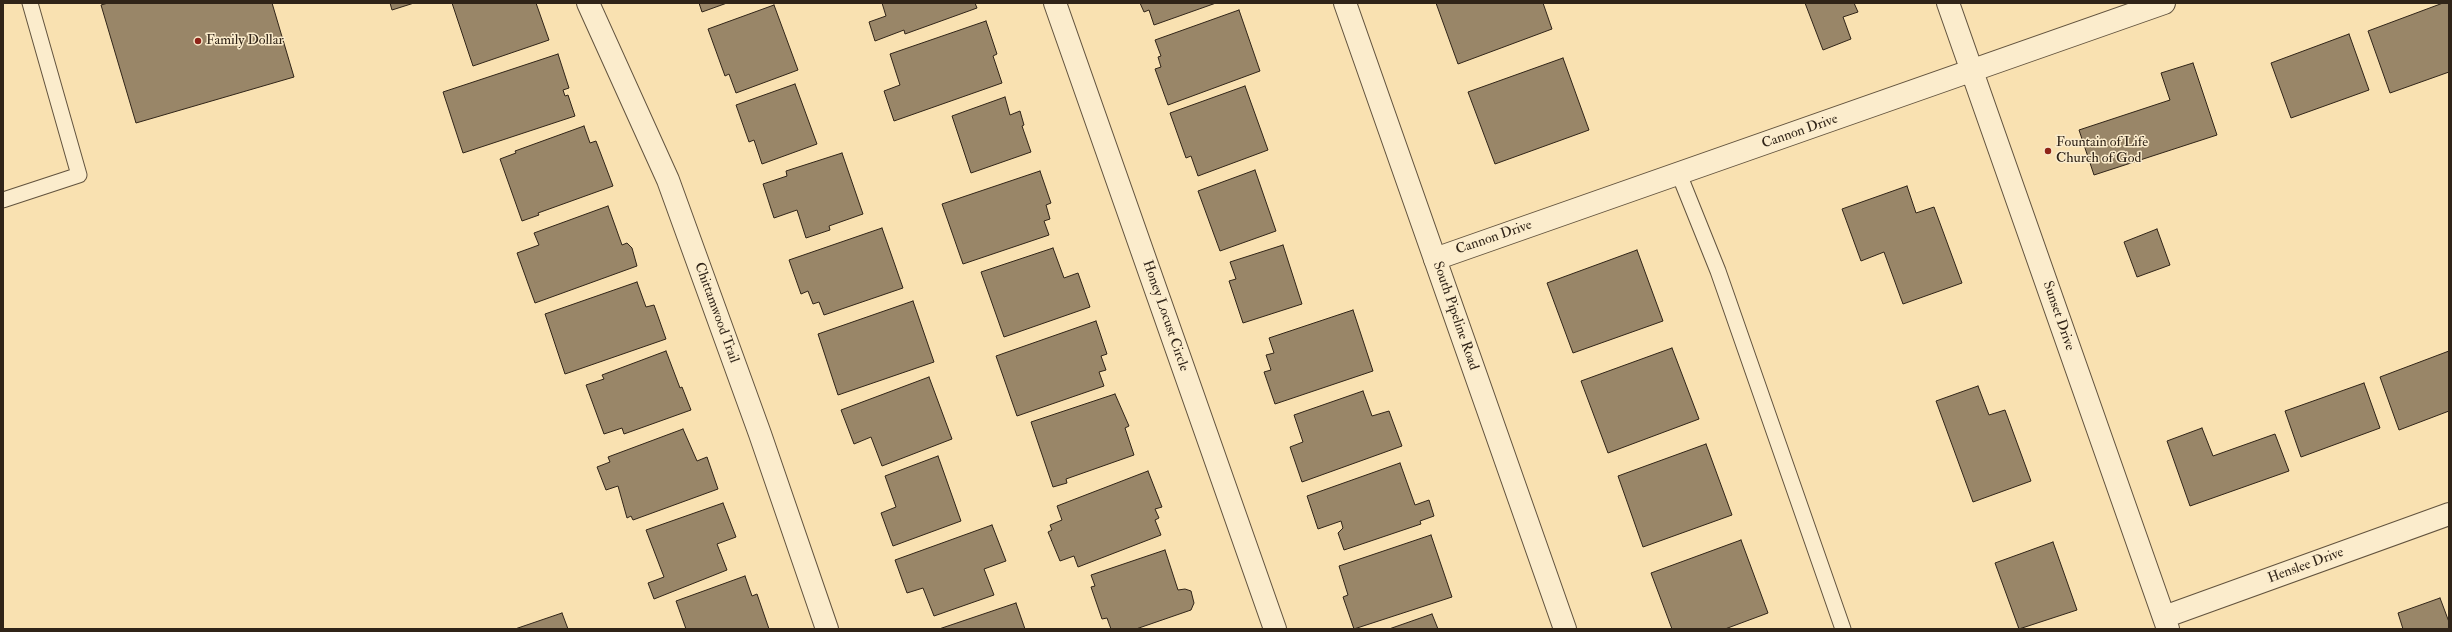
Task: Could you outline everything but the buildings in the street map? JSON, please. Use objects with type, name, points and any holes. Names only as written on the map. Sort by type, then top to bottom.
[{"type":"street","name":"Chittamwood Trail","points":[[588,3],[668,180],[760,434],[827,629]]},
{"type":"street","name":"Honey Locust Circle","points":[[1055,3],[1275,629]]},
{"type":"street","name":"South Pipeline Road","points":[[1345,3],[1565,629]]},
{"type":"street","name":"Sunset Drive","points":[[1948,3],[2166,623]]},
{"type":"street","name":"Cannon Drive","points":[[1435,259],[2164,3]]},
{"type":"street","name":"Henslee Drive","points":[[2166,623],[2449,514]]},
{"type":"lane","points":[[3,200],[78,175],[30,3]]},
{"type":"lane","points":[[1680,174],[1718,270],[1843,629]]},
{"type":"place","name":"Family Dollar","points":[[198,41]]},
{"type":"place","name":"Fountain of Life Church of God","points":[[2048,151]]}]
